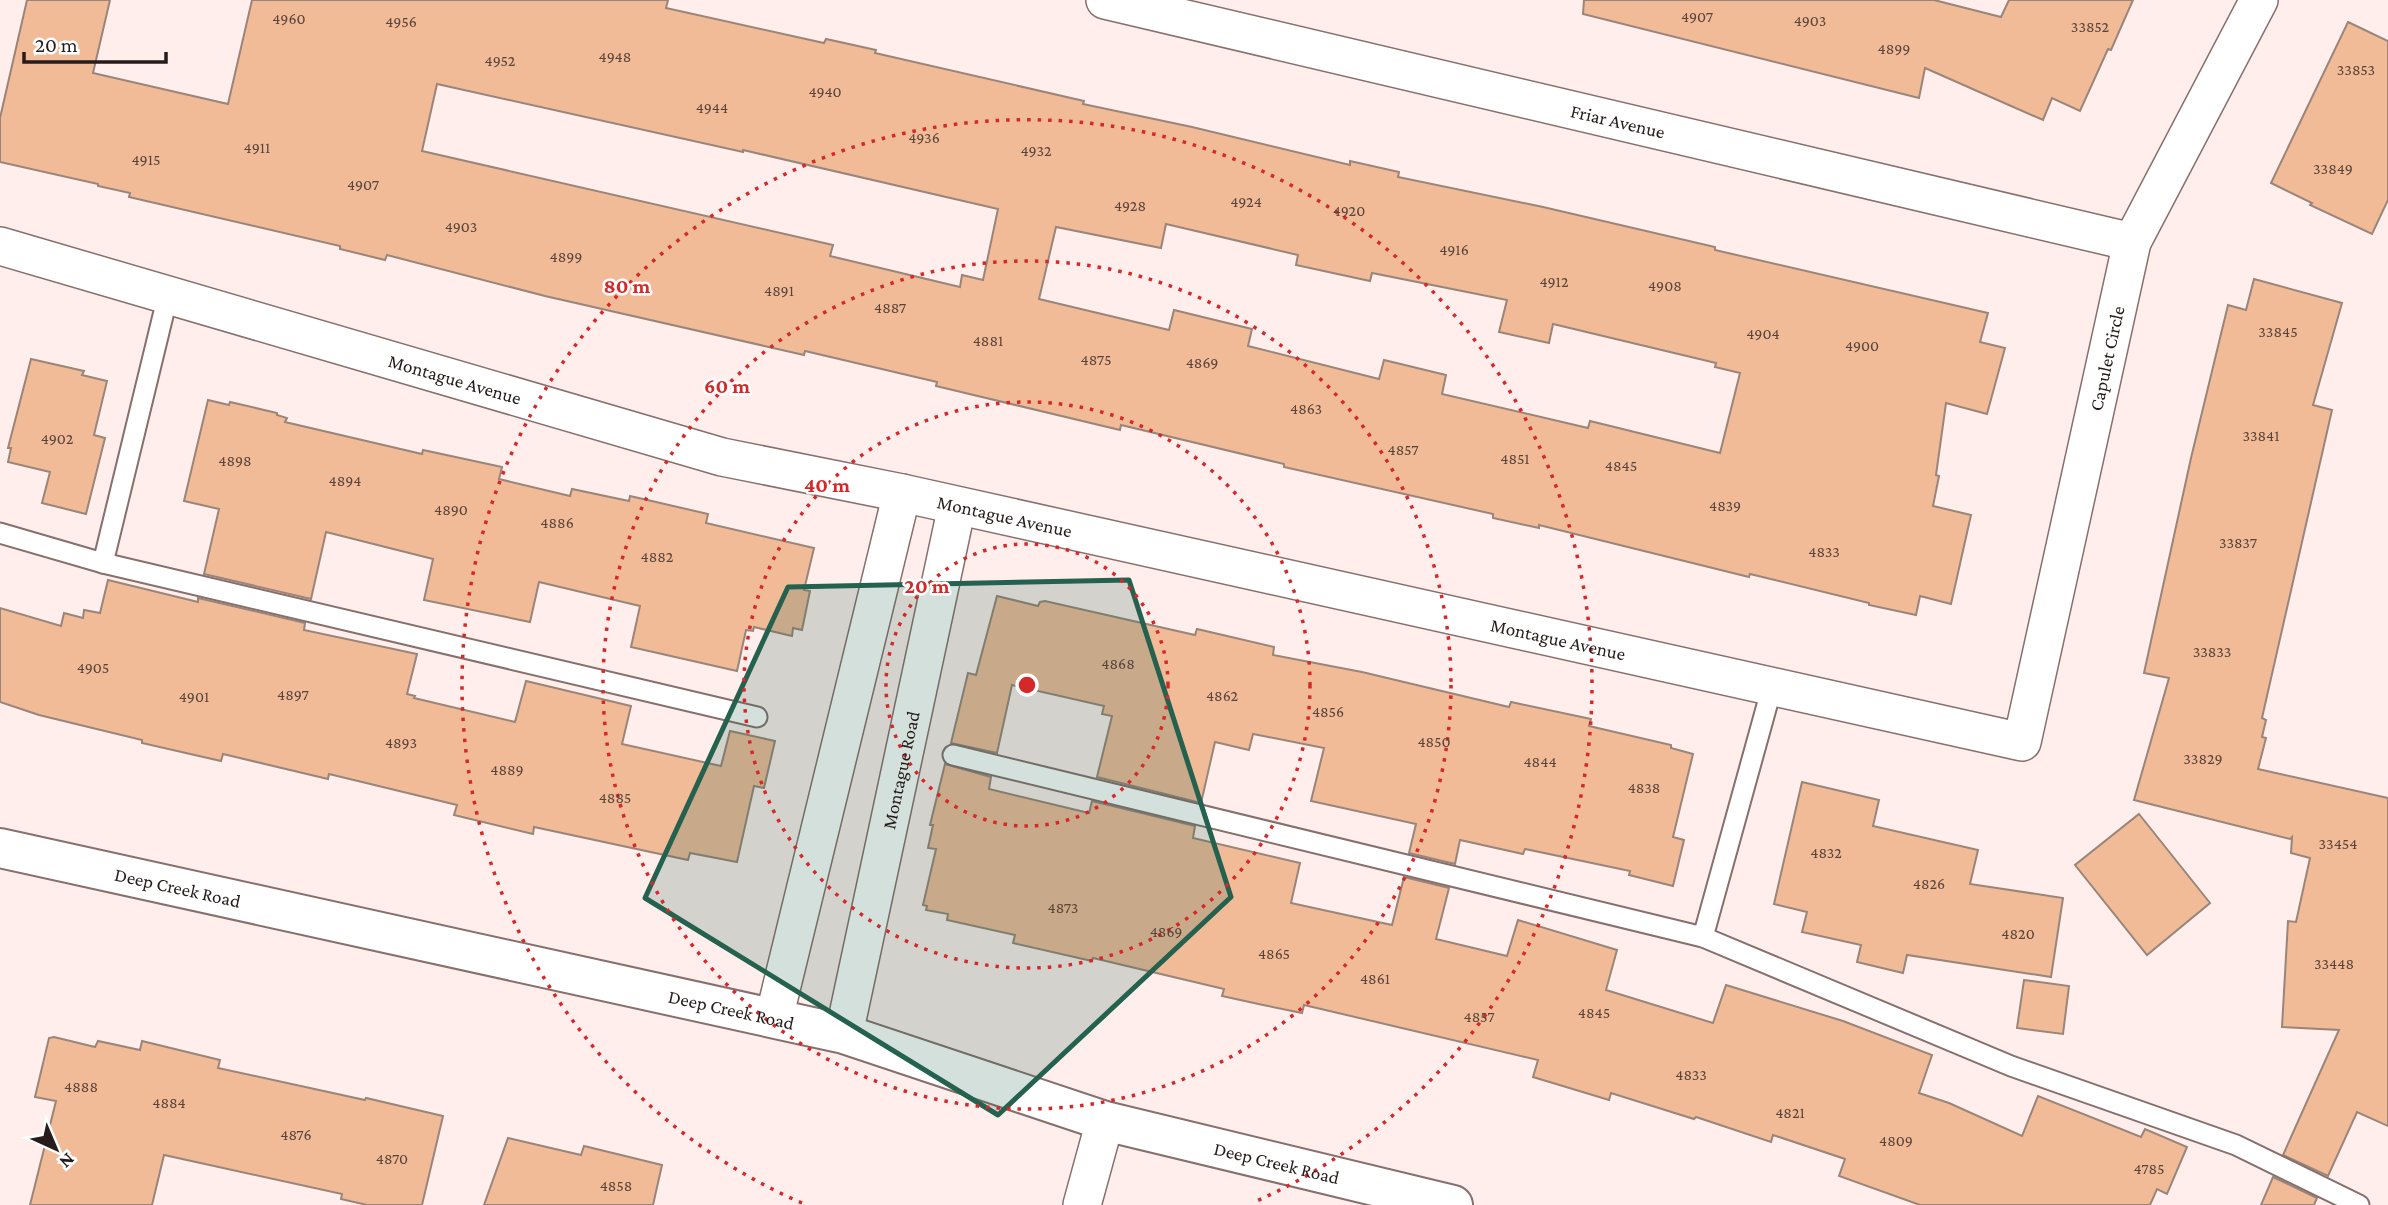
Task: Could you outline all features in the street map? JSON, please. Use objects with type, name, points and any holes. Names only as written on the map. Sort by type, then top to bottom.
[{"type":"street","name":"Friar Avenue","points":[[1104,0],[2132,242]]},
{"type":"street","name":"Capulet Circle","points":[[2022,742],[2132,242],[2259,0]]},
{"type":"street","name":"Montague Avenue","points":[[0,246],[722,457],[902,493],[2022,742]]},
{"type":"street","points":[[774,1017],[902,493]]},
{"type":"street","name":"Montague Road","points":[[844,1034],[957,506]]},
{"type":"street","name":"Deep Creek Road","points":[[0,848],[844,1034],[1105,1121],[1453,1205]]},
{"type":"street","points":[[1082,1205],[1105,1121]]},
{"type":"lane","points":[[103,562],[168,295]]},
{"type":"lane","points":[[0,533],[103,562],[757,717]]},
{"type":"lane","points":[[1703,937],[1772,687]]},
{"type":"lane","points":[[953,755],[1703,937],[2011,1066],[2236,1144],[2359,1205]]},
{"type":"highlighted area","points":[[1129,580],[1231,897],[998,1115],[645,898],[788,587]]},
{"type":"building","points":[[27,0],[110,0],[93,73],[228,104],[252,0],[668,0],[666,8],[824,43],[826,39],[876,50],[875,53],[1084,101],[1083,104],[1350,165],[1350,161],[1399,172],[1398,177],[1543,207],[1988,313],[1980,342],[2005,348],[1987,414],[1946,403],[1936,475],[1939,476],[1933,506],[1971,515],[1951,604],[1920,596],[1916,615],[1539,525],[1539,528],[1493,518],[1493,514],[1284,467],[1284,464],[1121,425],[1120,430],[805,351],[804,355],[545,296],[387,255],[385,260],[340,249],[340,246],[129,197],[130,193],[98,184],[0,162],[0,118]],"holes":[[[437,84],[743,150],[998,209],[983,280],[962,275],[960,287],[830,256],[833,245],[422,151]],[[1166,224],[1298,255],[1296,265],[1370,281],[1372,273],[1507,300],[1499,332],[1549,343],[1553,324],[1716,363],[1715,367],[1740,373],[1720,453],[1590,421],[1588,428],[1442,394],[1446,375],[1384,360],[1379,379],[1248,346],[1252,329],[1174,310],[1169,330],[1039,299],[1056,227],[1161,248]]]},
{"type":"building","points":[[1584,0],[1934,0],[2001,17],[2009,0],[2133,0],[2080,111],[2052,98],[2043,120],[1925,68],[1919,98],[1583,14]]},
{"type":"building","points":[[2348,22],[2388,41],[2388,200],[2372,234],[2271,183]]},
{"type":"building","points":[[2254,279],[2342,303],[2313,405],[2332,410],[2262,718],[2266,720],[2262,737],[2266,738],[2258,769],[2388,798],[2388,1126],[2357,1112],[2328,1176],[2283,1155],[2339,1030],[2282,1027],[2288,921],[2296,922],[2310,858],[2291,853],[2292,837],[2290,839],[2134,800],[2169,678],[2144,673],[2191,458],[2228,305],[2246,310]]},
{"type":"building","points":[[31,359],[84,371],[82,375],[107,381],[94,435],[105,438],[86,514],[42,503],[50,472],[8,462],[11,448],[8,448]]},
{"type":"building","points":[[208,400],[229,405],[230,402],[277,413],[287,418],[285,422],[422,454],[423,450],[502,467],[499,479],[570,496],[572,489],[629,501],[630,496],[708,514],[706,523],[814,548],[804,590],[810,591],[802,630],[793,628],[792,636],[754,627],[753,631],[746,630],[737,671],[631,647],[640,606],[539,582],[530,622],[424,600],[433,559],[326,532],[311,599],[204,574],[219,509],[184,501]]},
{"type":"building","points":[[108,580],[198,602],[198,598],[305,623],[304,630],[417,654],[407,694],[415,696],[414,698],[515,722],[526,681],[631,706],[622,744],[721,766],[730,731],[775,741],[764,788],[754,786],[737,862],[690,853],[688,860],[534,827],[533,834],[454,815],[457,805],[329,774],[328,779],[223,754],[221,761],[142,743],[142,740],[39,715],[0,702],[0,608],[61,626],[64,613],[83,618],[84,610],[100,613]]},
{"type":"building","points":[[997,596],[1038,606],[1045,601],[1195,635],[1197,629],[1274,647],[1273,655],[1362,672],[1509,707],[1511,702],[1591,719],[1589,726],[1671,745],[1671,748],[1693,754],[1673,837],[1684,840],[1673,886],[1629,875],[1630,871],[1525,849],[1523,854],[1460,840],[1455,864],[1409,853],[1416,824],[1311,801],[1324,748],[1253,734],[1249,750],[1215,742],[1201,803],[1097,777],[1112,716],[1102,714],[1104,706],[1012,685],[997,753],[951,743],[968,673],[976,675]]},
{"type":"building","points":[[945,764],[991,777],[989,789],[1089,813],[1092,801],[1195,826],[1193,838],[1300,863],[1291,903],[1392,925],[1404,877],[1449,888],[1436,939],[1507,956],[1518,920],[1617,950],[1606,990],[1713,1023],[1726,985],[1843,1021],[1932,1055],[1919,1093],[1949,1103],[2022,1136],[2038,1096],[2141,1137],[2145,1129],[2187,1147],[2167,1194],[2157,1189],[2150,1205],[1920,1205],[1839,1176],[1845,1159],[1773,1135],[1771,1142],[1611,1093],[1609,1100],[1533,1077],[1538,1060],[1304,1005],[1302,1013],[1222,996],[1224,989],[1093,958],[1092,961],[1013,943],[1015,935],[947,920],[948,914],[926,910],[927,906],[923,905],[936,849],[928,848],[933,825],[930,825]]},
{"type":"building","points":[[1802,782],[1879,800],[1873,826],[1978,850],[1970,884],[2063,898],[2051,977],[1907,955],[1903,973],[1857,962],[1861,945],[1802,932],[1807,912],[1774,904]]},
{"type":"building","points":[[2139,814],[2210,903],[2147,955],[2075,865]]},
{"type":"building","points":[[2024,980],[2069,986],[2063,1034],[2017,1028]]},
{"type":"building","points":[[49,1038],[95,1047],[98,1041],[140,1050],[142,1041],[220,1060],[218,1068],[443,1116],[422,1205],[367,1205],[341,1199],[342,1194],[164,1155],[152,1205],[30,1205],[56,1101],[35,1097]]},
{"type":"building","points":[[508,1138],[581,1155],[584,1146],[662,1165],[653,1205],[484,1205]]},
{"type":"building","points":[[2273,1177],[2317,1198],[2314,1205],[2261,1205]]}]
